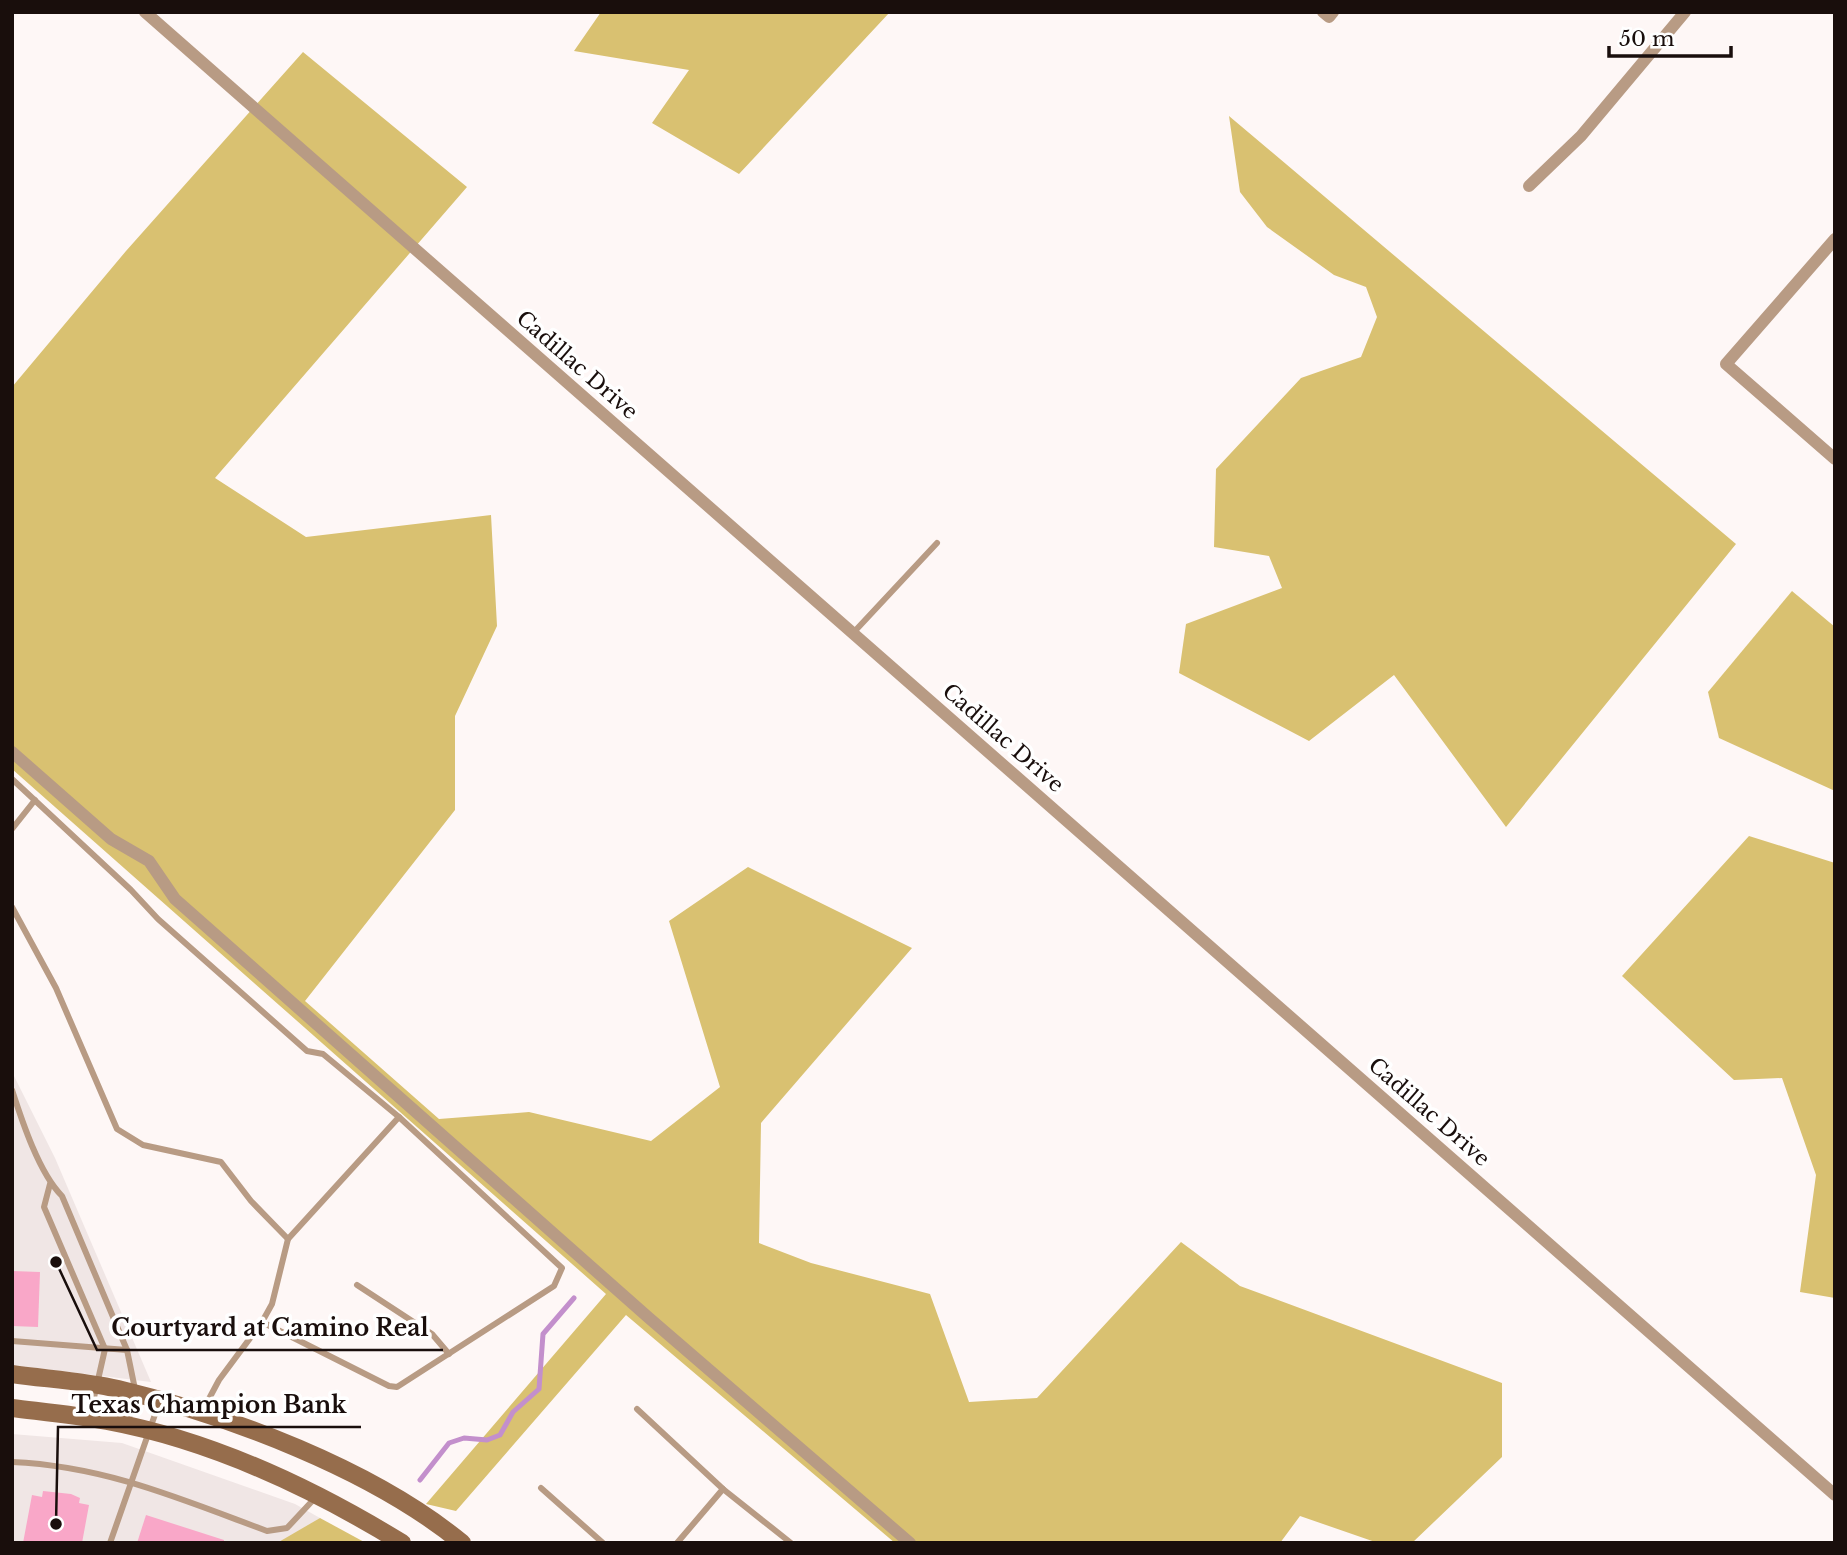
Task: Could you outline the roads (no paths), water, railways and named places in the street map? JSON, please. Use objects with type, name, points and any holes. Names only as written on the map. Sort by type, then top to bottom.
[{"type":"main road","points":[[12,1374],[136,1394],[202,1413],[292,1446],[370,1484],[462,1543]]},
{"type":"main road","points":[[12,1408],[126,1426],[267,1472],[317,1495],[402,1543]]},
{"type":"street","name":"Cadillac Drive","points":[[145,12],[1835,1495]]},
{"type":"street","points":[[1529,186],[1581,136],[1685,12]]},
{"type":"street","points":[[1835,239],[1726,364],[1835,459]]},
{"type":"street","points":[[12,752],[111,839],[149,861],[175,899],[649,1318],[910,1543]]},
{"type":"lane","points":[[854,632],[937,542]]},
{"type":"lane","points":[[12,779],[131,890],[158,919],[307,1051],[323,1054],[398,1117],[562,1268],[554,1286],[397,1387],[389,1386],[262,1322]]},
{"type":"lane","points":[[12,828],[36,800]]},
{"type":"lane","points":[[12,907],[56,988],[117,1129],[143,1145],[221,1162],[251,1202],[288,1239]]},
{"type":"lane","points":[[12,1090],[21,1125],[41,1160],[50,1184],[62,1196],[127,1350],[136,1394],[126,1426]]},
{"type":"lane","points":[[202,1413],[219,1380],[272,1304],[288,1239],[398,1117]]},
{"type":"lane","points":[[50,1184],[44,1207],[105,1349],[89,1419]]},
{"type":"lane","points":[[358,1285],[432,1334],[449,1354]]},
{"type":"lane","points":[[12,1340],[127,1350]]},
{"type":"lane","points":[[110,1543],[160,1401]]},
{"type":"lane","points":[[638,1409],[723,1489],[791,1543]]},
{"type":"lane","points":[[12,1462],[88,1470],[132,1480],[267,1531],[287,1528],[317,1495]]},
{"type":"lane","points":[[541,1488],[603,1543]]},
{"type":"lane","points":[[677,1543],[723,1489]]},
{"type":"waterway","points":[[420,1480],[449,1443],[464,1438],[487,1440],[500,1435],[513,1412],[539,1389],[543,1334],[574,1298]]},
{"type":"place","name":"Courtyard at Camino Real","points":[[56,1262]]},
{"type":"place","name":"Texas Champion Bank","points":[[56,1524]]}]
